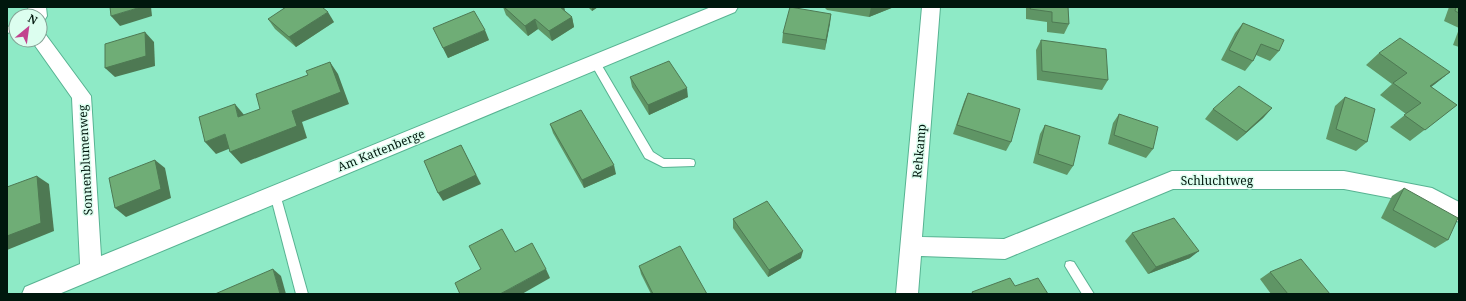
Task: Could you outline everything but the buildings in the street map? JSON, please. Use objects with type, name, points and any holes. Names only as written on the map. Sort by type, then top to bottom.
[{"type":"street","name":"Am Kattenberge","points":[[33,294],[729,7]]},
{"type":"street","name":"Rehkamp","points":[[907,294],[931,7]]},
{"type":"street","name":"Sonnenblumenweg","points":[[46,48],[81,96],[90,270]]},
{"type":"street","name":"Schluchtweg","points":[[911,246],[1005,249],[1172,180],[1344,180],[1432,197],[1459,213]]},
{"type":"lane","points":[[594,62],[649,155],[663,163],[690,163]]},
{"type":"lane","points":[[274,194],[302,294]]},
{"type":"lane","points":[[1070,266],[1088,294]]}]
